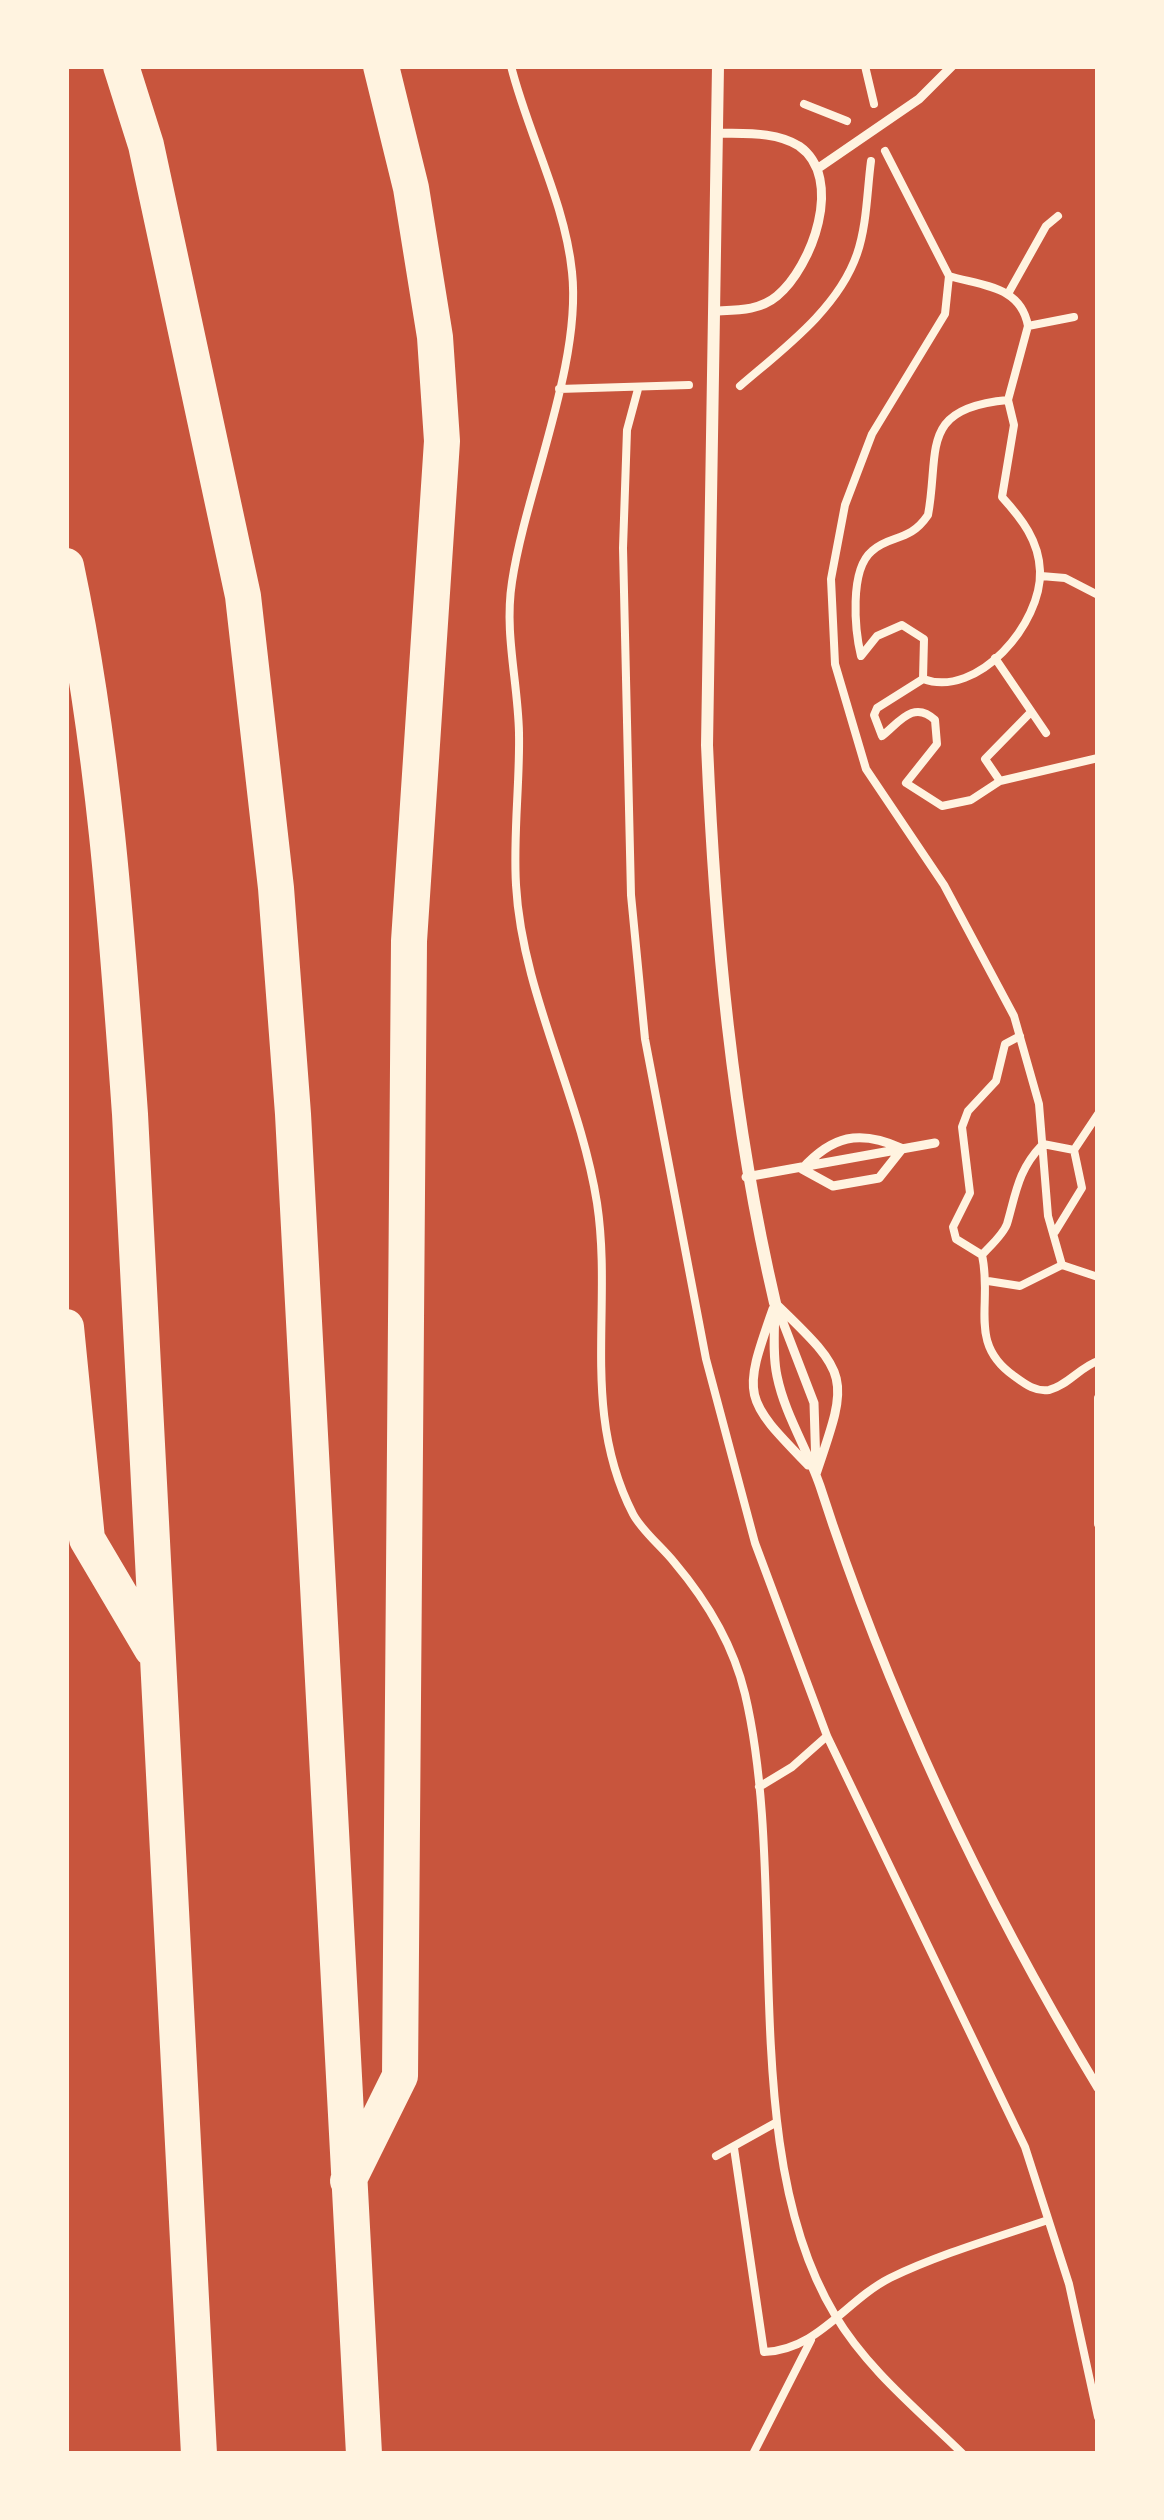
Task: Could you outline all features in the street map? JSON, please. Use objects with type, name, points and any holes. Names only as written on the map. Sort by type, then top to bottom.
[{"type":"highway","points":[[121,66],[146,145],[243,596],[276,888],[293,1114],[364,2454]]},
{"type":"highway","points":[[347,2184],[400,2076],[409,964],[442,441],[435,338],[418,230],[381,66]]},
{"type":"highway","points":[[66,566],[79,628],[116,927],[200,2454]]},
{"type":"highway","points":[[66,1327],[87,1539],[157,1657]]},
{"type":"street","points":[[718,66],[707,745],[722,985],[746,1177],[775,1303]]},
{"type":"lane","points":[[817,169],[875,132],[952,66]]},
{"type":"lane","points":[[715,311],[755,309],[778,295],[794,273],[818,218],[817,169],[797,145],[776,136],[717,133]]},
{"type":"lane","points":[[802,1169],[826,1142],[871,1135],[902,1149]]},
{"type":"lane","points":[[746,1177],[935,1143]]},
{"type":"lane","points":[[802,1169],[833,1186],[879,1178],[902,1149]]},
{"type":"lane","points":[[775,1303],[776,1371],[883,1665],[966,1848],[1098,2088]]},
{"type":"lane","points":[[775,1303],[814,1403],[816,1474]]},
{"type":"lane","points":[[775,1303],[830,1355],[842,1396],[816,1474]]},
{"type":"lane","points":[[775,1303],[749,1378],[761,1418],[816,1474]]},
{"type":"path","points":[[511,66],[572,273],[559,389],[512,581],[521,928],[566,1072],[597,1205],[597,1364],[608,1443],[634,1517],[711,1610],[734,1659],[759,1787],[770,1895],[777,2122],[793,2222],[836,2318],[876,2369],[963,2454]]},
{"type":"path","points":[[875,132],[949,276],[945,314],[872,434],[845,505],[831,579],[835,664],[866,769],[966,923],[1020,1036],[1039,1104],[1048,1216],[1062,1265]]},
{"type":"path","points":[[1009,292],[1046,226],[1058,216]]},
{"type":"path","points":[[949,276],[1009,292],[1028,326],[1008,400],[1013,441],[1002,497],[1023,520],[1038,550],[1041,576],[1023,627],[995,658],[954,682],[923,679],[874,711],[883,736],[904,714],[921,712],[935,721],[938,743],[906,786],[942,806],[971,800],[1000,781],[1098,758]]},
{"type":"path","points":[[1028,326],[1074,316]]},
{"type":"path","points":[[559,389],[680,385]]},
{"type":"path","points":[[923,679],[928,653],[914,628],[890,627],[861,656],[858,614],[865,559],[875,547],[906,538],[928,515],[930,453],[945,423],[958,413],[1008,400]]},
{"type":"path","points":[[1041,576],[1065,578],[1098,595]]},
{"type":"path","points":[[995,658],[1046,734]]},
{"type":"path","points":[[1000,781],[985,759],[1030,712]]},
{"type":"path","points":[[1020,1036],[1005,1044],[996,1081],[968,1111],[962,1127],[970,1193],[953,1227],[956,1239],[982,1255],[988,1281],[985,1340],[996,1364],[1030,1388],[1048,1390],[1098,1361]]},
{"type":"path","points":[[1055,1232],[1082,1188],[1074,1150],[1098,1114]]},
{"type":"path","points":[[1043,1144],[1074,1150]]},
{"type":"path","points":[[982,1255],[1006,1227],[1008,1204],[1025,1162],[1043,1144]]},
{"type":"path","points":[[988,1281],[1020,1286],[1062,1265],[1098,1277]]},
{"type":"path","points":[[1098,1398],[1098,1524]]},
{"type":"path","points":[[759,1787],[792,1767],[826,1736]]},
{"type":"path","points":[[716,2156],[777,2122]]},
{"type":"path","points":[[734,2148],[764,2352],[812,2339]]},
{"type":"path","points":[[753,2454],[812,2339],[836,2318],[885,2281],[1048,2220]]}]
